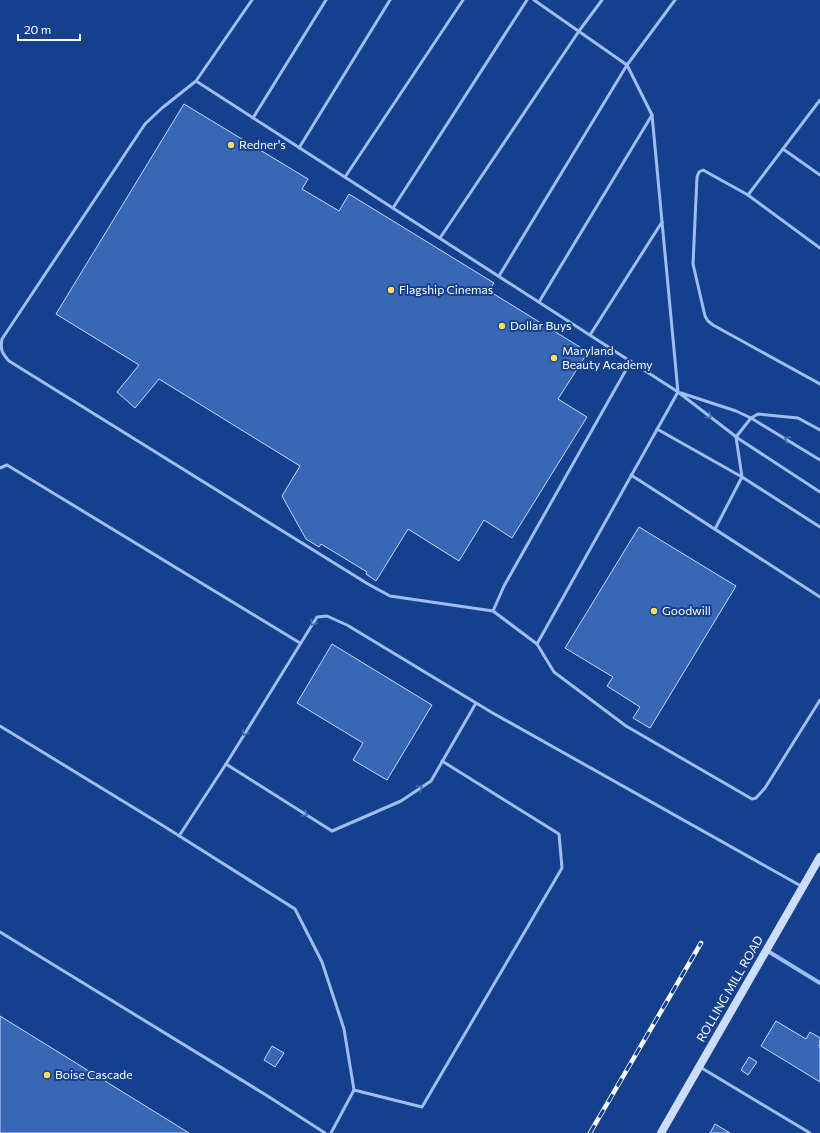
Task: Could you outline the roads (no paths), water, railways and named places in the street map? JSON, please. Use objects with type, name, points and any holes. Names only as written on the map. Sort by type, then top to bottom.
[{"type":"street","name":"ROLLING MILL ROAD","points":[[661,1133],[820,857]]},
{"type":"street","points":[[766,950],[820,983]]},
{"type":"lane","points":[[252,0],[196,81],[162,108],[145,124],[2,339],[0,347],[2,353],[9,361],[368,584],[390,596],[493,611],[537,644],[554,672],[626,726],[752,799],[756,798],[765,788],[820,700]]},
{"type":"lane","points":[[253,118],[326,0]]},
{"type":"lane","points":[[299,148],[390,0]]},
{"type":"lane","points":[[345,177],[463,0]]},
{"type":"lane","points":[[393,208],[527,0]]},
{"type":"lane","points":[[534,0],[627,65],[652,115],[678,392],[537,644]]},
{"type":"lane","points":[[440,238],[579,31],[602,0]]},
{"type":"lane","points":[[499,276],[627,65],[675,0]]},
{"type":"lane","points":[[196,81],[631,361],[678,392],[736,437],[820,492]]},
{"type":"lane","points":[[748,195],[820,100]]},
{"type":"lane","points":[[539,302],[652,115]]},
{"type":"lane","points":[[783,149],[820,175]]},
{"type":"lane","points":[[820,248],[748,195],[703,170],[699,172],[697,177],[693,264],[705,316],[713,325],[820,384]]},
{"type":"lane","points":[[590,335],[662,222]]},
{"type":"lane","points":[[493,611],[504,586],[631,361]]},
{"type":"lane","points":[[678,392],[736,411],[751,418],[820,460]]},
{"type":"lane","points":[[715,529],[742,477],[736,437],[751,418],[758,414],[798,418],[820,430]]},
{"type":"lane","points":[[657,429],[742,477],[820,527]]},
{"type":"lane","points":[[0,468],[7,465],[300,643]]},
{"type":"lane","points":[[631,475],[820,597]]},
{"type":"lane","points":[[179,836],[226,764],[317,617],[327,616],[347,625],[476,703],[803,887]]},
{"type":"lane","points":[[226,764],[332,831],[401,801],[431,780],[476,703]]},
{"type":"lane","points":[[0,726],[295,909],[322,962],[344,1029],[354,1090],[331,1133]]},
{"type":"lane","points":[[354,1090],[422,1107],[562,868],[559,834],[442,761]]},
{"type":"lane","points":[[0,932],[266,1095],[324,1133]]},
{"type":"lane","points":[[699,1066],[810,1133]]},
{"type":"railway","points":[[590,1133],[701,943]]},
{"type":"place","name":"Redner's","points":[[231,145]]},
{"type":"place","name":"Flagship Cinemas","points":[[391,290]]},
{"type":"place","name":"Dollar Buys","points":[[502,326]]},
{"type":"place","name":"Maryland Beauty Academy","points":[[554,358]]},
{"type":"place","name":"Goodwill","points":[[654,611]]},
{"type":"place","name":"Boise Cascade","points":[[47,1075]]}]
